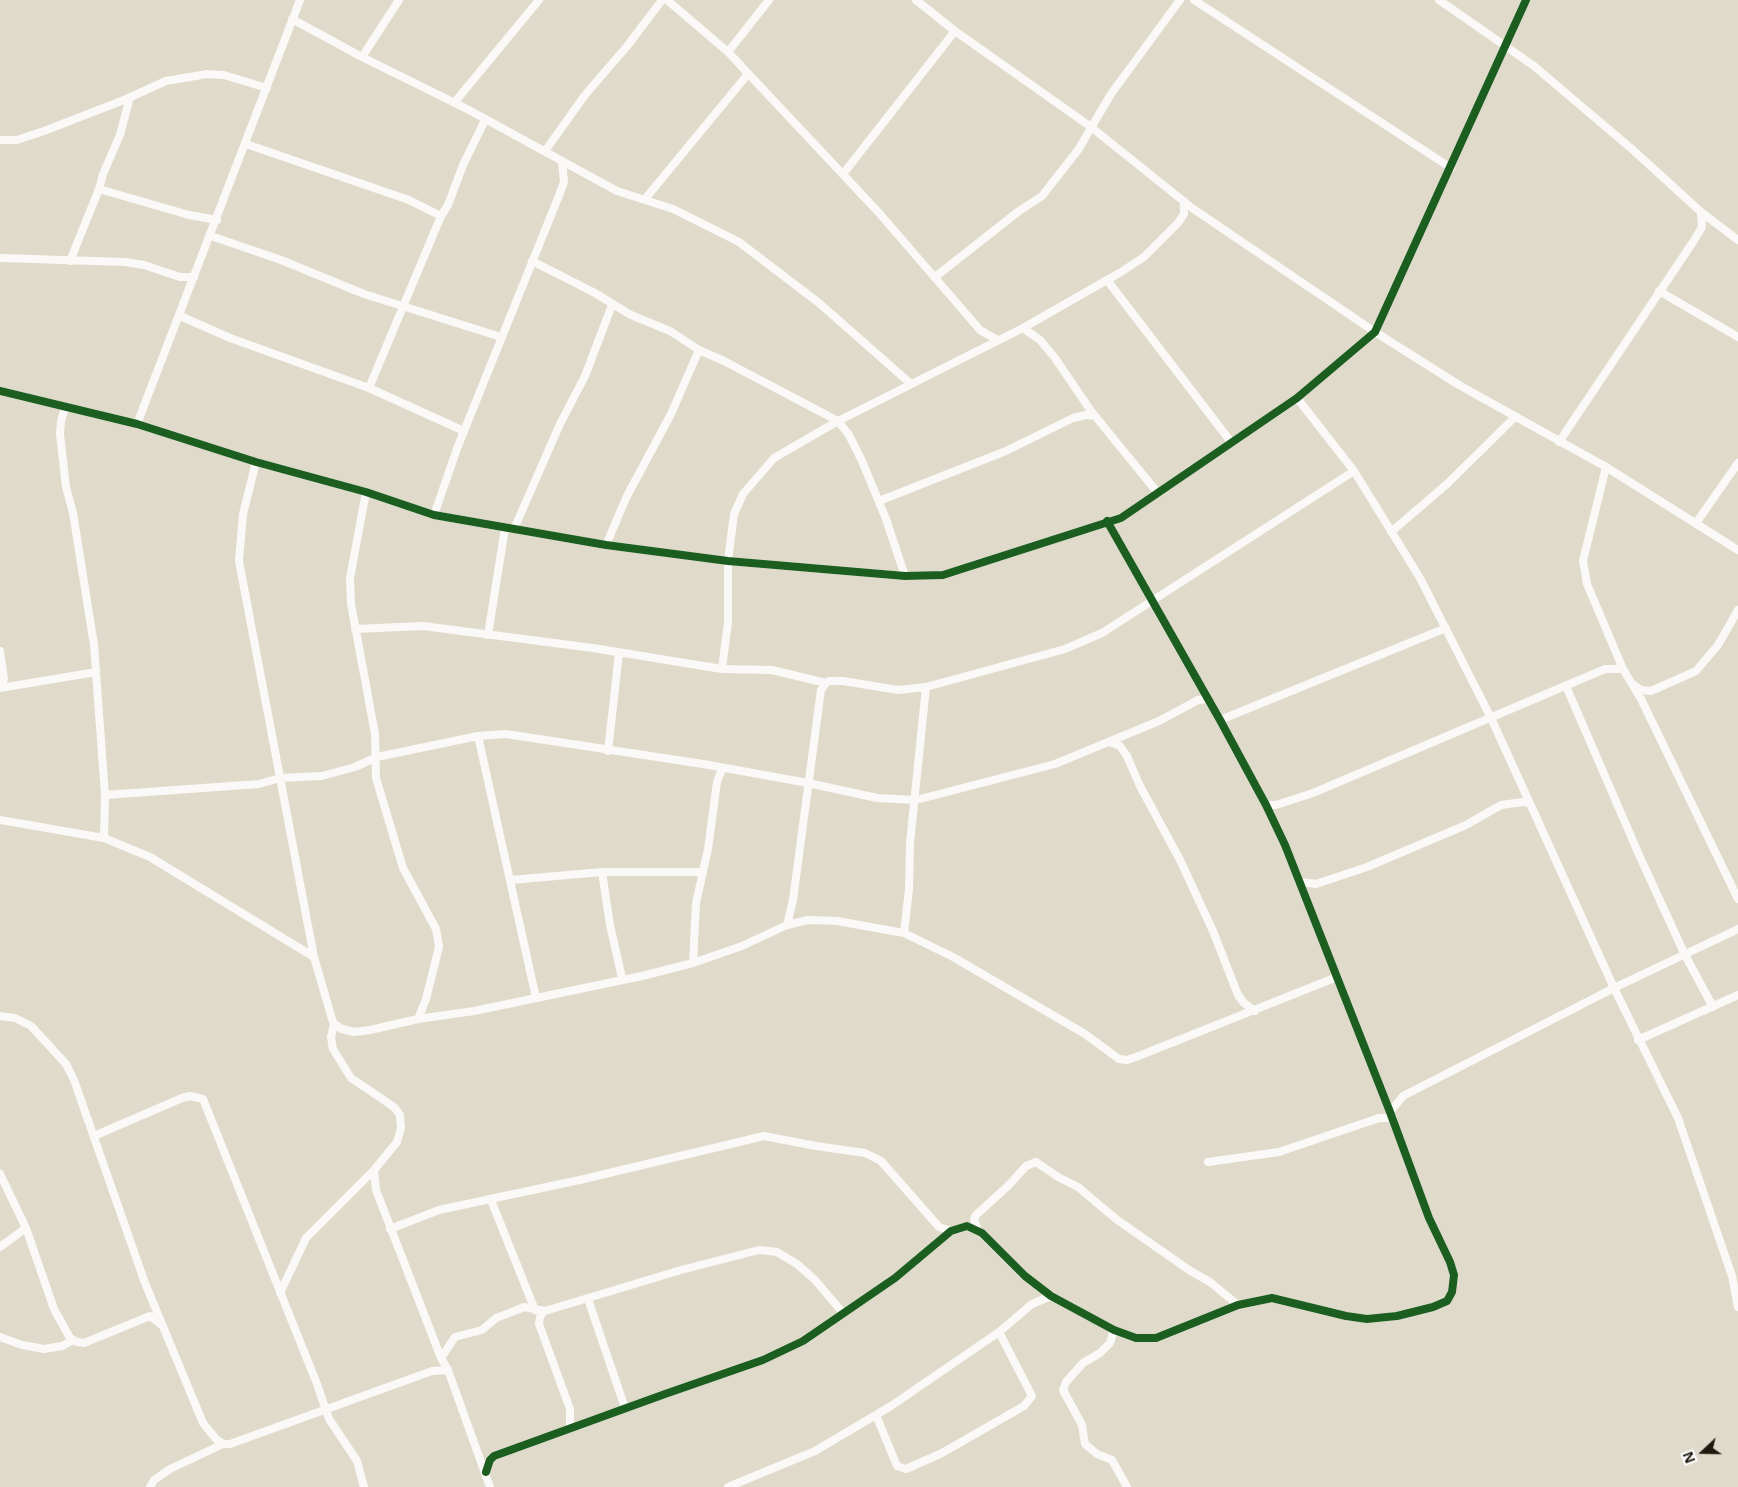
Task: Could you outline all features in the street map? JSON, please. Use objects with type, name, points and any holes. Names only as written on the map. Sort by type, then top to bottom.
[{"type":"street","points":[[137,424],[300,0]]},
{"type":"street","points":[[362,57],[399,0]]},
{"type":"street","points":[[454,103],[539,0]]},
{"type":"street","points":[[545,152],[585,95],[628,45],[662,0]]},
{"type":"street","points":[[667,0],[728,52],[843,174],[980,330],[997,340]]},
{"type":"street","points":[[728,52],[769,0]]},
{"type":"street","points":[[916,0],[954,31],[1091,127],[1184,201],[1375,332],[1459,385],[1606,467],[1738,550]]},
{"type":"street","points":[[935,277],[1042,196],[1078,150],[1111,94],[1180,0]]},
{"type":"street","points":[[1194,0],[1451,168]]},
{"type":"street","points":[[1439,0],[1505,45],[1577,102],[1701,212],[1738,240]]},
{"type":"street","points":[[0,391],[137,424],[256,462],[366,492],[434,515],[606,545],[728,561],[905,576],[952,573],[1121,518],[1297,398],[1375,332],[1526,0]]},
{"type":"street","points":[[292,19],[362,57],[454,103],[617,191],[645,199],[699,220],[739,242],[826,309],[911,384]]},
{"type":"street","points":[[843,174],[954,31]]},
{"type":"street","points":[[0,140],[17,140],[44,131],[166,81],[207,74],[224,75],[267,88]]},
{"type":"street","points":[[645,199],[748,74]]},
{"type":"street","points":[[70,261],[120,135],[130,97]]},
{"type":"street","points":[[369,388],[441,216],[448,205],[463,165],[485,120]]},
{"type":"street","points":[[246,144],[408,200],[441,216]]},
{"type":"street","points":[[434,515],[464,431],[564,182],[562,161]]},
{"type":"street","points":[[99,189],[189,215],[217,220]]},
{"type":"street","points":[[722,669],[728,622],[728,561],[734,514],[743,494],[774,458],[838,421],[1023,328],[1144,258],[1160,243],[1184,214],[1184,201]]},
{"type":"street","points":[[1559,442],[1702,227],[1701,212]]},
{"type":"street","points":[[210,236],[281,260],[364,294],[501,337]]},
{"type":"street","points":[[0,258],[125,262],[144,265],[180,277],[194,277]]},
{"type":"street","points":[[532,261],[595,293],[612,305],[670,331],[699,350],[724,361],[838,421],[849,434],[879,501],[905,576]]},
{"type":"street","points":[[1107,280],[1231,442]]},
{"type":"street","points":[[1659,291],[1738,337]]},
{"type":"street","points":[[514,529],[560,424],[585,376],[612,305]]},
{"type":"street","points":[[180,316],[238,341],[369,388],[464,431]]},
{"type":"street","points":[[1023,328],[1040,340],[1055,358],[1095,416],[1157,492]]},
{"type":"street","points":[[606,545],[627,496],[671,414],[699,350]]},
{"type":"street","points":[[1297,398],[1354,471],[1420,578],[1491,718],[1638,1040],[1678,1118],[1732,1276],[1738,1308]]},
{"type":"street","points":[[55,404],[61,420],[66,487],[91,616],[105,795],[104,838]]},
{"type":"street","points":[[61,420],[65,408]]},
{"type":"street","points":[[879,501],[1006,451],[1073,418],[1086,415],[1095,416]]},
{"type":"street","points":[[1391,532],[1446,484],[1515,417]]},
{"type":"street","points":[[256,462],[243,514],[239,561],[314,956],[334,1024],[331,1036],[333,1049],[351,1078],[394,1107],[400,1116],[401,1128],[397,1142],[374,1170],[306,1238],[289,1270],[280,1294]]},
{"type":"street","points":[[1696,522],[1738,463]]},
{"type":"street","points":[[1606,467],[1583,561],[1588,584],[1623,669],[1641,699],[1738,899]]},
{"type":"street","points":[[355,629],[423,626],[722,669],[772,670],[826,683],[829,681],[843,681],[898,690],[926,687],[1065,649],[1102,633],[1354,471]]},
{"type":"street","points":[[366,492],[350,578],[355,629],[377,757],[376,778],[397,850],[414,890],[436,929],[439,947],[426,999],[418,1019]]},
{"type":"street","points":[[1107,521],[1266,805],[1301,882],[1429,1218],[1450,1262],[1454,1283],[1447,1301],[1397,1316],[1367,1319],[1346,1316],[1272,1298],[1238,1305],[1156,1338],[1136,1338],[1114,1330],[1052,1296],[1025,1276],[978,1230],[974,1220],[1026,1166],[1036,1162],[1058,1177],[1078,1187],[1116,1219],[1189,1270],[1210,1282],[1238,1305]]},
{"type":"street","points":[[488,635],[505,528]]},
{"type":"street","points":[[1630,683],[1646,692],[1696,671],[1718,645],[1738,610]]},
{"type":"street","points":[[1220,720],[1446,628]]},
{"type":"street","points":[[0,651],[4,678],[1,688],[96,672]]},
{"type":"street","points":[[608,751],[619,653]]},
{"type":"street","points":[[1266,805],[1276,805],[1313,793],[1605,669],[1623,669]]},
{"type":"street","points":[[787,925],[793,900],[822,690],[826,683]]},
{"type":"street","points":[[1566,686],[1684,955],[1713,1007]]},
{"type":"street","points":[[904,932],[909,890],[910,843],[916,800],[919,747],[926,687]]},
{"type":"street","points":[[105,795],[259,784],[280,778],[322,776],[355,767],[377,757],[478,736],[506,734],[808,783],[877,798],[916,800],[1056,764],[1159,721],[1198,700],[1208,699]]},
{"type":"street","points":[[478,736],[536,998]]},
{"type":"street","points":[[1110,742],[1120,746],[1127,756],[1140,786],[1180,860],[1213,931],[1238,995],[1244,1003],[1255,1011]]},
{"type":"street","points":[[693,963],[696,903],[703,872],[716,782],[722,769]]},
{"type":"street","points":[[1301,882],[1316,884],[1367,867],[1466,825],[1501,805],[1523,802],[1530,804]]},
{"type":"street","points":[[0,820],[104,838],[150,858],[314,956]]},
{"type":"street","points":[[511,880],[602,872],[703,872]]},
{"type":"street","points":[[602,872],[610,925],[622,978]]},
{"type":"street","points":[[334,1024],[342,1029],[354,1032],[418,1019],[474,1011],[622,978],[642,976],[693,963],[742,946],[787,925],[808,920],[837,921],[904,932],[953,957],[1059,1019],[1120,1059],[1128,1060],[1337,978]]},
{"type":"street","points":[[1208,1162],[1279,1152],[1391,1115],[1403,1096],[1614,988],[1738,929]]},
{"type":"street","points":[[295,945],[311,940]]},
{"type":"street","points":[[1638,1040],[1738,995]]},
{"type":"street","points":[[0,1016],[15,1018],[31,1026],[66,1064],[83,1102],[137,1259],[203,1423],[209,1432],[223,1444]]},
{"type":"street","points":[[94,1136],[182,1098],[190,1096],[203,1099],[280,1294],[318,1384],[324,1408],[336,1431],[357,1461],[364,1487]]},
{"type":"street","points":[[390,1229],[439,1210],[491,1200],[764,1136],[866,1153],[880,1161],[939,1227],[951,1231]]},
{"type":"street","points":[[374,1170],[376,1190],[390,1229],[421,1302],[441,1358],[448,1370],[490,1487]]},
{"type":"street","points":[[0,1174],[26,1228],[54,1309],[72,1340]]},
{"type":"street","points":[[491,1200],[535,1310]]},
{"type":"street","points":[[486,1472],[490,1460],[494,1456],[763,1360],[803,1340],[844,1313],[895,1278],[951,1231],[967,1226],[978,1230]]},
{"type":"street","points":[[0,1247],[26,1228]]},
{"type":"street","points":[[441,1358],[455,1337],[482,1330],[496,1318],[524,1307],[544,1311],[681,1270],[759,1250],[768,1249],[797,1264],[815,1280],[844,1313]]},
{"type":"street","points":[[728,1487],[816,1451],[876,1415],[999,1332],[1032,1304],[1052,1296]]},
{"type":"street","points":[[588,1299],[625,1408]]},
{"type":"street","points":[[544,1311],[540,1316],[539,1324],[570,1409],[570,1428]]},
{"type":"street","points":[[0,1336],[22,1345],[44,1349],[62,1346],[72,1340],[84,1343],[142,1317],[150,1316],[164,1326]]},
{"type":"street","points":[[1114,1330],[1110,1343],[1100,1353],[1083,1363],[1066,1382],[1063,1390],[1082,1425],[1085,1444],[1098,1454],[1112,1460],[1127,1487]]},
{"type":"street","points":[[876,1415],[897,1466],[906,1469],[942,1453],[1024,1406],[1032,1396],[999,1332]]},
{"type":"street","points":[[150,1487],[154,1480],[170,1470],[223,1444],[230,1444],[324,1408],[432,1371],[448,1370]]},
{"type":"cycle path","points":[[0,391],[137,424],[256,462],[366,492],[434,515],[606,545],[728,561],[905,576],[943,575],[1121,518],[1297,398],[1375,332],[1526,0]]},
{"type":"cycle path","points":[[486,1472],[490,1460],[494,1456],[763,1360],[803,1341],[895,1278],[951,1231],[967,1226],[982,1233],[1025,1276],[1051,1296],[1114,1330],[1136,1338],[1156,1338],[1238,1305],[1272,1298],[1346,1316],[1367,1319],[1397,1316],[1433,1307],[1447,1301],[1452,1292],[1454,1275],[1450,1262],[1429,1218],[1390,1112],[1285,845],[1266,805],[1220,720],[1107,521]]}]
